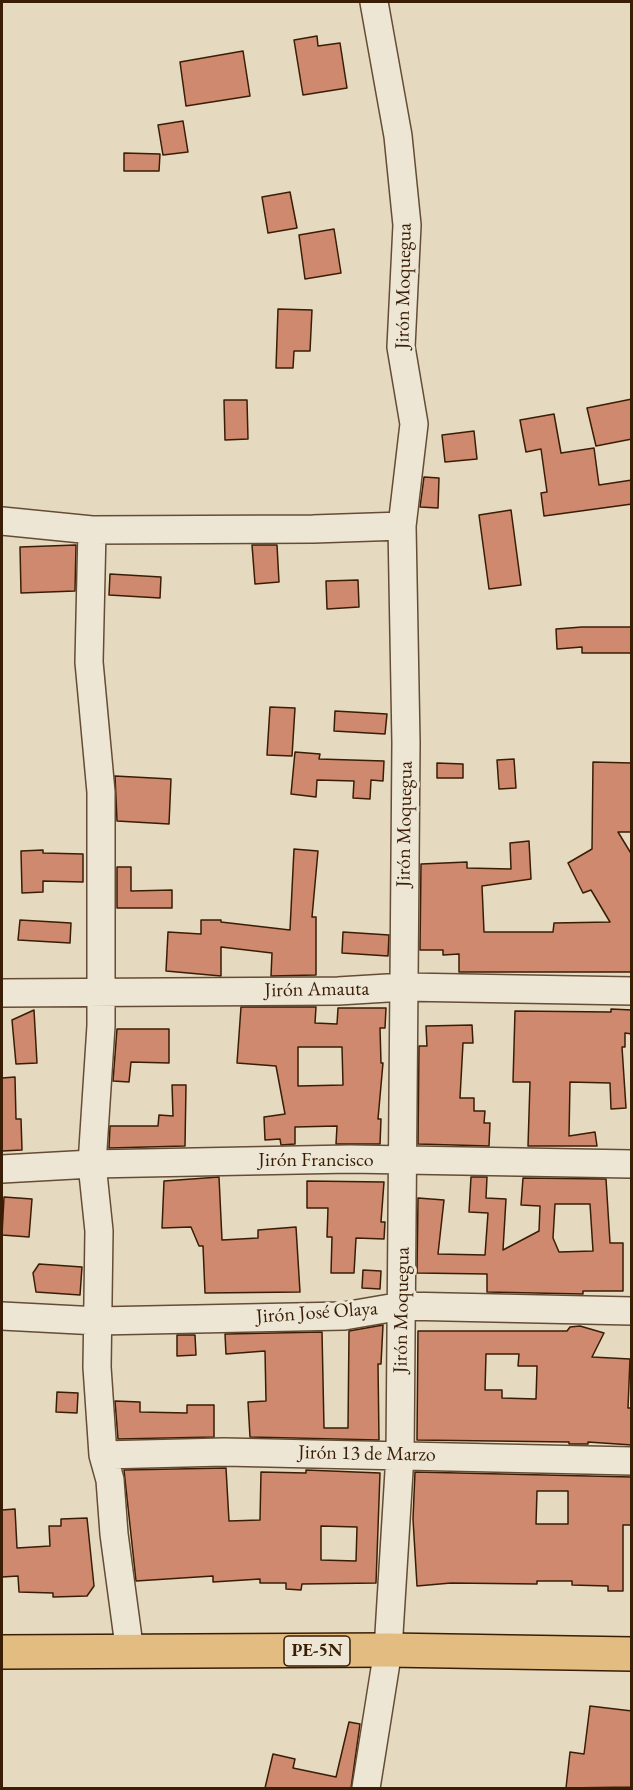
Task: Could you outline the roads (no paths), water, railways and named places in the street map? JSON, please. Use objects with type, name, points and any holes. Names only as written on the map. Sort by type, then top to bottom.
[{"type":"highway","name":"PE-5N","points":[[2,1652],[388,1650],[632,1654]]},
{"type":"street","name":"Jirón Moquegua","points":[[366,1788],[388,1650],[400,1455],[406,742],[402,526],[414,424],[401,347],[401,298],[407,225],[398,135],[374,2]]},
{"type":"street","points":[[2,521],[92,530],[313,529],[402,526]]},
{"type":"street","points":[[92,530],[89,662],[101,792],[101,992],[92,1164],[99,1231],[97,1367],[103,1455],[110,1480],[114,1534],[130,1653]]},
{"type":"street","name":"Jirón Amauta","points":[[2,993],[338,991],[404,987],[632,991]]},
{"type":"street","name":"Jirón Francisco","points":[[2,1169],[92,1164],[350,1159],[404,1162],[632,1164]]},
{"type":"street","name":"Jirón José Olaya","points":[[2,1316],[98,1321],[344,1316],[402,1306],[632,1311]]},
{"type":"street","name":"Jirón 13 de Marzo","points":[[103,1455],[224,1452],[632,1461]]}]
